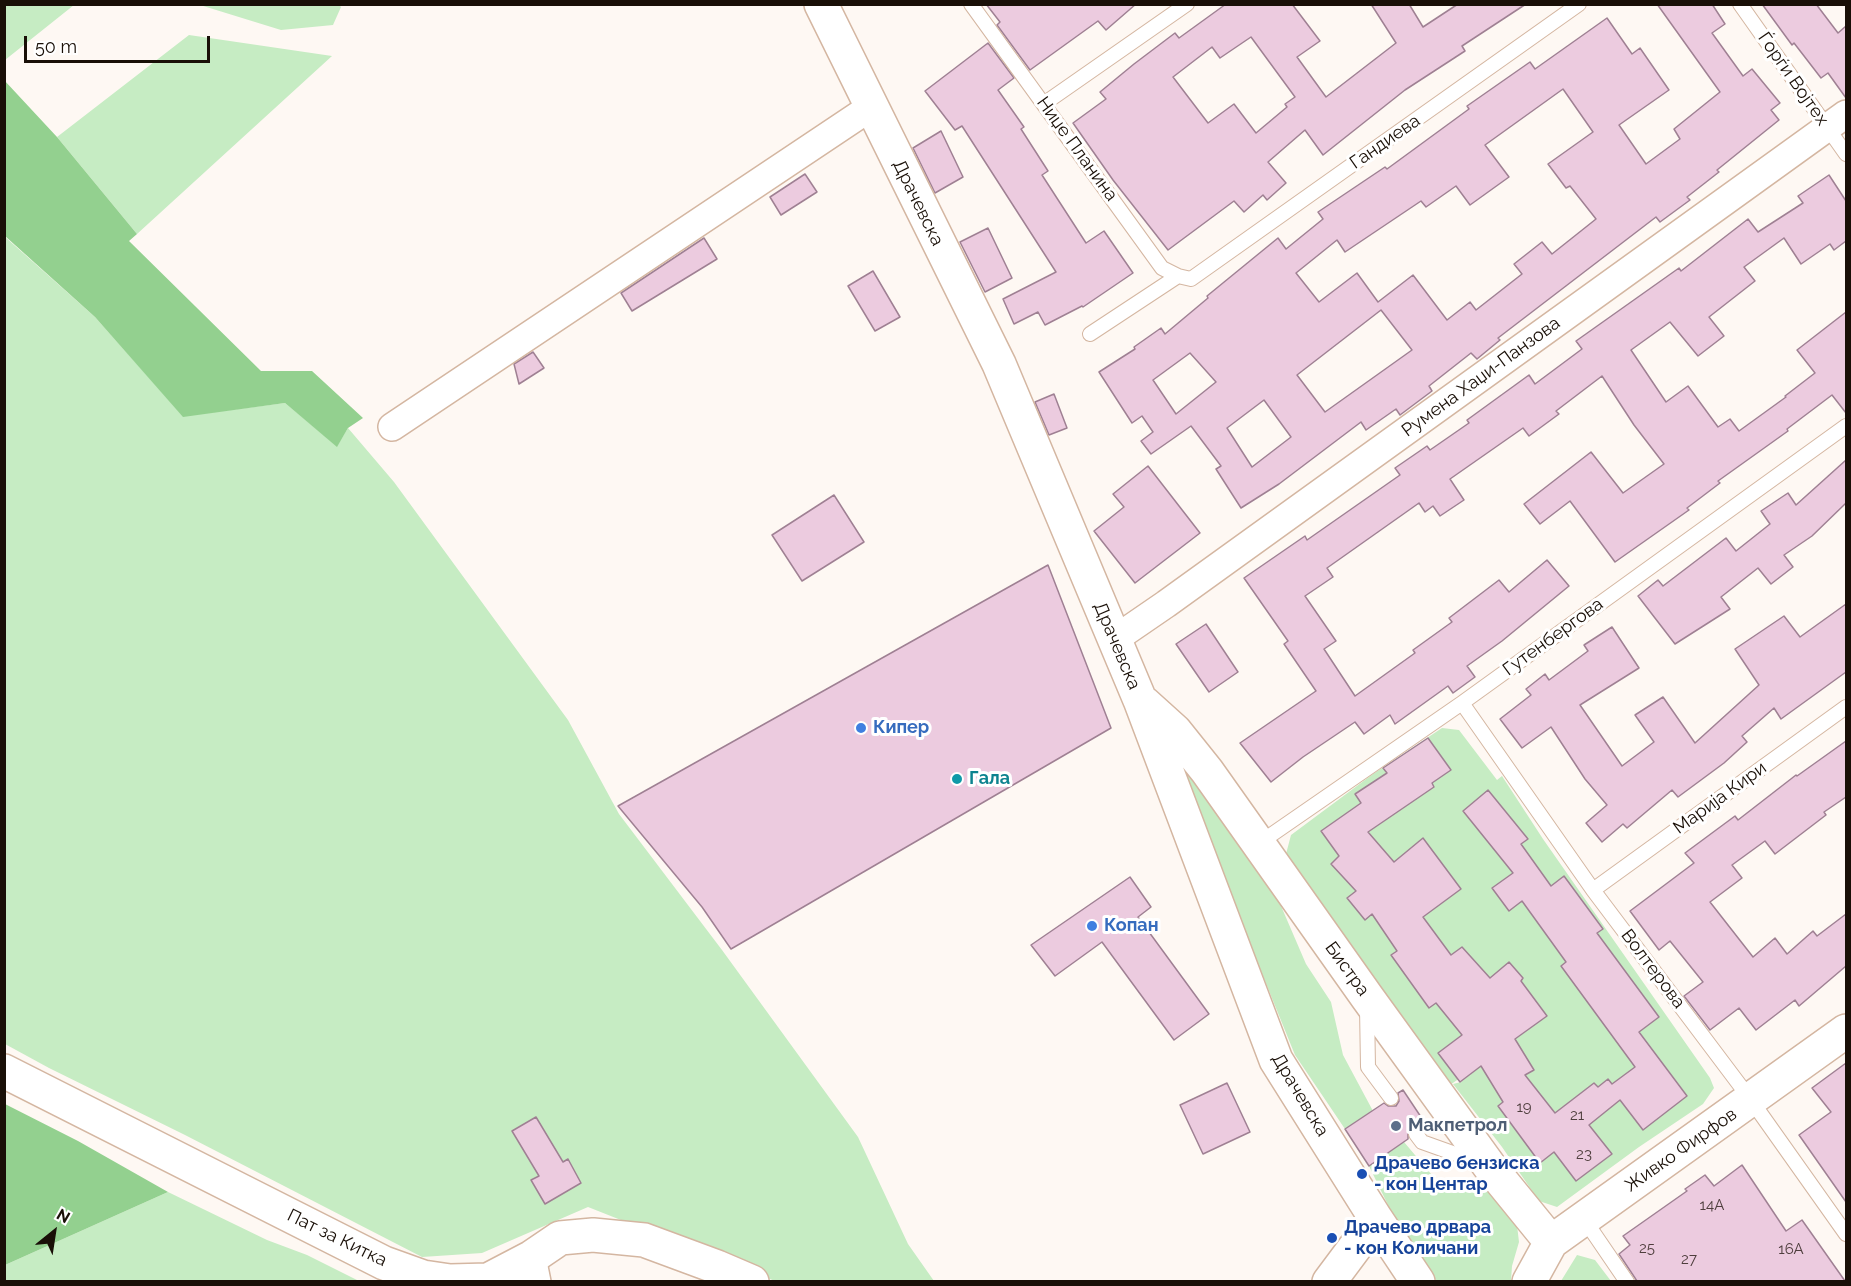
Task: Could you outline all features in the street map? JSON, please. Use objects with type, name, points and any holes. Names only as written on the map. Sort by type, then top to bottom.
[{"type":"street","name":"Драчевска","points":[[821,4],[999,364],[1140,700],[1276,1060],[1376,1219],[1418,1281]]},
{"type":"street","points":[[392,427],[871,107]]},
{"type":"street","name":"Румена Хаџи-Панзова","points":[[1115,639],[1837,121]]},
{"type":"street","name":"Бистра","points":[[1140,700],[1175,731],[1207,771],[1490,1167],[1551,1242]]},
{"type":"street","name":"Живко Фирфов","points":[[1529,1281],[1551,1242],[1846,1031]]},
{"type":"street","name":"Пат за Китка","points":[[4,1071],[384,1263],[423,1277],[450,1281],[488,1280],[534,1269],[560,1238],[593,1235],[644,1240],[752,1281]]},
{"type":"street","points":[[1329,1281],[1376,1219]]},
{"type":"lane","name":"Ниџе Планина","points":[[971,4],[1162,268],[1185,278]]},
{"type":"lane","points":[[1044,103],[1187,4]]},
{"type":"lane","name":"Гандиева","points":[[1090,334],[1185,278],[1579,4]]},
{"type":"lane","name":"Ѓорѓи Војтех","points":[[1740,4],[1837,121],[1846,154]]},
{"type":"lane","name":"Гутенбергова","points":[[1258,844],[1462,703],[1846,426]]},
{"type":"lane","name":"Волтерова","points":[[1462,703],[1593,890],[1751,1100],[1846,1234]]},
{"type":"lane","name":"Марија Кири","points":[[1593,890],[1846,707]]},
{"type":"lane","points":[[1367,997],[1368,1067],[1391,1098]]},
{"type":"lane","points":[[1416,1134],[1422,1142],[1490,1167]]},
{"type":"lane","points":[[1584,1219],[1627,1281]]},
{"type":"green space","points":[[5,4],[74,4],[74,5],[5,60]]},
{"type":"green space","points":[[338,4],[341,7],[333,25],[281,30],[200,5]]},
{"type":"green space","points":[[189,35],[332,56],[137,234],[57,137]]},
{"type":"green space","points":[[4,80],[57,137],[137,234],[129,241],[261,371],[312,371],[363,418],[348,428],[337,447],[285,403],[183,417],[95,317],[5,236]]},
{"type":"green space","points":[[4,236],[95,317],[183,416],[285,403],[337,446],[348,428],[394,482],[568,720],[619,814],[722,950],[858,1137],[908,1244],[934,1281],[775,1281],[588,1207],[482,1253],[422,1257],[5,1044]]},
{"type":"green space","points":[[1442,728],[1459,730],[1497,780],[1502,776],[1543,839],[1710,1078],[1714,1088],[1703,1104],[1557,1207],[1539,1201],[1502,1147],[1453,1084],[1461,1082],[1504,1047],[1450,1085],[1286,854],[1291,835],[1373,774]]},
{"type":"green space","points":[[1173,754],[1278,899],[1306,964],[1331,1002],[1343,1055],[1373,1111],[1345,1129],[1295,1055]]},
{"type":"green space","points":[[5,1104],[78,1141],[168,1192],[5,1265]]},
{"type":"green space","points":[[1404,1142],[1437,1181],[1451,1183],[1470,1181],[1483,1185],[1493,1192],[1516,1217],[1519,1242],[1512,1266],[1511,1281],[1437,1281],[1404,1238],[1369,1166]]},
{"type":"green space","points":[[168,1192],[359,1281],[5,1282],[5,1265]]},
{"type":"green space","points":[[1577,1255],[1595,1260],[1611,1281],[1561,1281]]},
{"type":"building","points":[[986,4],[1136,4],[1106,30],[1098,21],[1030,70],[997,25],[1000,22]]},
{"type":"building","points":[[1226,4],[1292,4],[1320,41],[1297,57],[1326,97],[1396,43],[1371,4],[1409,4],[1423,27],[1458,4],[1526,4],[1462,46],[1465,51],[1405,90],[1323,155],[1305,130],[1268,162],[1286,183],[1267,200],[1263,195],[1244,212],[1234,201],[1168,250],[1113,180],[1073,123],[1106,99],[1100,92],[1134,64],[1175,33],[1179,38]],"holes":[[[1251,37],[1295,97],[1285,104],[1287,107],[1256,133],[1234,104],[1208,123],[1173,77],[1212,47],[1220,58]]]},
{"type":"building","points":[[1657,4],[1712,4],[1725,24],[1712,33],[1743,76],[1752,69],[1780,103],[1771,110],[1779,120],[1717,170],[1719,172],[1687,197],[1690,200],[1660,222],[1656,217],[1498,338],[1500,340],[1477,359],[1471,353],[1429,386],[1432,391],[1400,415],[1396,409],[1366,430],[1361,422],[1279,484],[1241,508],[1216,469],[1221,466],[1191,426],[1151,454],[1141,441],[1153,432],[1142,416],[1132,423],[1099,372],[1135,349],[1134,347],[1161,328],[1165,334],[1278,238],[1286,249],[1323,219],[1318,212],[1385,167],[1387,169],[1469,109],[1467,106],[1530,62],[1535,69],[1607,18],[1632,54],[1640,48],[1669,90],[1619,125],[1646,164],[1680,139],[1674,129],[1720,92]],"holes":[[[1563,89],[1593,132],[1548,164],[1566,188],[1570,186],[1596,219],[1552,254],[1542,242],[1514,264],[1522,274],[1476,310],[1470,302],[1447,320],[1413,275],[1378,302],[1357,273],[1319,302],[1296,273],[1337,240],[1345,252],[1421,201],[1426,207],[1456,186],[1470,205],[1509,177],[1485,145]],[[1381,310],[1412,350],[1325,412],[1297,375]],[[1190,353],[1216,382],[1176,414],[1153,380]],[[1264,400],[1291,437],[1252,467],[1227,428]]]},
{"type":"building","points":[[1762,4],[1816,4],[1838,33],[1846,26],[1846,98],[1828,73],[1821,78],[1794,43],[1792,45]]},
{"type":"building","points":[[988,43],[1014,78],[998,90],[1024,127],[1021,129],[1048,171],[1042,175],[1086,243],[1104,231],[1133,273],[1083,307],[1045,325],[1038,312],[1014,324],[1003,299],[1056,272],[962,126],[955,130],[925,91]]},
{"type":"building","points":[[941,131],[963,177],[935,193],[913,148]]},
{"type":"building","points":[[805,174],[817,192],[781,215],[770,197]]},
{"type":"building","points":[[1829,175],[1846,201],[1846,241],[1834,250],[1830,244],[1801,264],[1784,238],[1744,267],[1755,281],[1709,317],[1724,336],[1698,356],[1670,322],[1631,350],[1666,402],[1688,386],[1718,427],[1730,419],[1739,431],[1815,373],[1797,350],[1846,312],[1846,413],[1832,395],[1787,429],[1788,431],[1718,481],[1720,483],[1687,508],[1689,510],[1615,562],[1570,501],[1540,524],[1524,504],[1591,452],[1623,493],[1664,464],[1634,425],[1602,376],[1556,411],[1559,414],[1529,436],[1523,428],[1450,479],[1464,500],[1440,516],[1433,506],[1425,512],[1419,503],[1327,568],[1333,577],[1305,596],[1336,641],[1324,649],[1355,696],[1415,653],[1413,650],[1452,622],[1449,618],[1499,580],[1509,592],[1547,560],[1569,586],[1502,641],[1467,666],[1475,677],[1453,693],[1448,686],[1395,724],[1390,715],[1364,734],[1355,722],[1271,782],[1240,743],[1316,691],[1284,644],[1288,641],[1244,578],[1305,536],[1307,540],[1400,475],[1395,468],[1427,446],[1430,450],[1469,423],[1467,420],[1529,375],[1535,384],[1582,349],[1576,341],[1679,268],[1681,271],[1748,219],[1758,232],[1803,203],[1798,196]]},
{"type":"building","points":[[988,228],[1012,278],[985,292],[960,242]]},
{"type":"building","points":[[704,238],[717,259],[632,311],[621,293]]},
{"type":"building","points":[[873,271],[900,317],[875,331],[848,286]]},
{"type":"building","points":[[533,352],[544,368],[519,384],[514,364]]},
{"type":"building","points":[[1054,394],[1067,428],[1049,435],[1035,402]]},
{"type":"building","points":[[1846,460],[1846,503],[1812,536],[1784,555],[1793,567],[1771,584],[1758,568],[1721,597],[1730,609],[1675,644],[1638,596],[1658,580],[1663,586],[1726,538],[1736,551],[1770,524],[1761,511],[1788,493],[1796,505]]},
{"type":"building","points":[[1148,466],[1200,533],[1135,583],[1094,531],[1124,507],[1113,494]]},
{"type":"building","points":[[834,495],[864,542],[802,581],[772,535]]},
{"type":"building","name":"Кипер","points":[[1048,565],[1111,728],[731,949],[702,907],[618,806]]},
{"type":"building","points":[[1846,604],[1846,672],[1781,719],[1774,708],[1742,736],[1747,742],[1724,763],[1678,797],[1672,790],[1627,828],[1623,824],[1602,842],[1586,823],[1607,805],[1585,779],[1551,727],[1522,748],[1500,719],[1531,695],[1526,689],[1545,674],[1549,680],[1588,651],[1584,645],[1612,627],[1639,668],[1580,705],[1622,766],[1654,742],[1635,715],[1663,697],[1695,743],[1759,685],[1735,649],[1784,616],[1800,637]]},
{"type":"building","points":[[1206,624],[1238,672],[1209,692],[1176,644]]},
{"type":"building","points":[[1428,738],[1451,770],[1432,783],[1434,787],[1368,832],[1394,862],[1423,838],[1461,889],[1423,917],[1451,955],[1462,947],[1490,978],[1509,962],[1523,978],[1521,981],[1547,1016],[1515,1039],[1534,1070],[1525,1075],[1555,1113],[1594,1083],[1598,1087],[1608,1079],[1612,1084],[1635,1067],[1561,966],[1566,962],[1522,901],[1509,911],[1492,888],[1513,873],[1463,811],[1488,790],[1528,839],[1521,844],[1551,886],[1564,876],[1603,929],[1597,933],[1659,1017],[1639,1032],[1687,1096],[1643,1130],[1620,1100],[1589,1125],[1612,1154],[1576,1181],[1554,1152],[1540,1163],[1498,1106],[1503,1102],[1481,1066],[1460,1082],[1438,1053],[1462,1035],[1436,1003],[1429,1008],[1391,955],[1397,951],[1372,914],[1365,920],[1347,898],[1356,891],[1331,864],[1339,856],[1321,831],[1361,803],[1355,794],[1387,773],[1383,768]]},
{"type":"building","points":[[1846,741],[1846,797],[1824,812],[1826,815],[1775,854],[1765,841],[1732,865],[1742,878],[1710,902],[1753,957],[1775,938],[1787,954],[1813,931],[1817,936],[1846,914],[1846,966],[1799,1006],[1795,1000],[1756,1030],[1739,1008],[1710,1030],[1684,996],[1703,982],[1670,941],[1659,950],[1630,911],[1694,863],[1685,853],[1735,816],[1738,820],[1796,775]]},
{"type":"building","points":[[1130,877],[1151,907],[1138,917],[1209,1014],[1174,1040],[1102,942],[1055,976],[1031,945]]},
{"type":"building","points":[[1846,1063],[1846,1202],[1799,1135],[1831,1112],[1812,1088]]},
{"type":"building","points":[[1227,1083],[1250,1132],[1203,1154],[1180,1105]]},
{"type":"building","points":[[1403,1090],[1427,1126],[1423,1129],[1419,1126],[1411,1127],[1408,1131],[1408,1139],[1369,1166],[1345,1129],[1384,1103],[1388,1106],[1396,1106],[1399,1101],[1398,1093]]},
{"type":"building","points":[[536,1117],[563,1162],[568,1159],[581,1183],[545,1204],[531,1180],[539,1176],[512,1131]]},
{"type":"building","points":[[1742,1165],[1786,1231],[1802,1220],[1845,1281],[1637,1281],[1619,1254],[1630,1245],[1623,1236],[1687,1191],[1685,1189],[1705,1175],[1714,1186]]},
{"type":"place","name":"Кипер","points":[[861,728]]},
{"type":"place","name":"Гала","points":[[957,779]]},
{"type":"place","name":"Копан","points":[[1092,926]]},
{"type":"place","name":"Макпетрол","points":[[1396,1126]]},
{"type":"place","name":"Драчево бензиска - кон Центар","points":[[1362,1174]]},
{"type":"place","name":"Драчево дрвара - кон Количани","points":[[1332,1238]]}]
